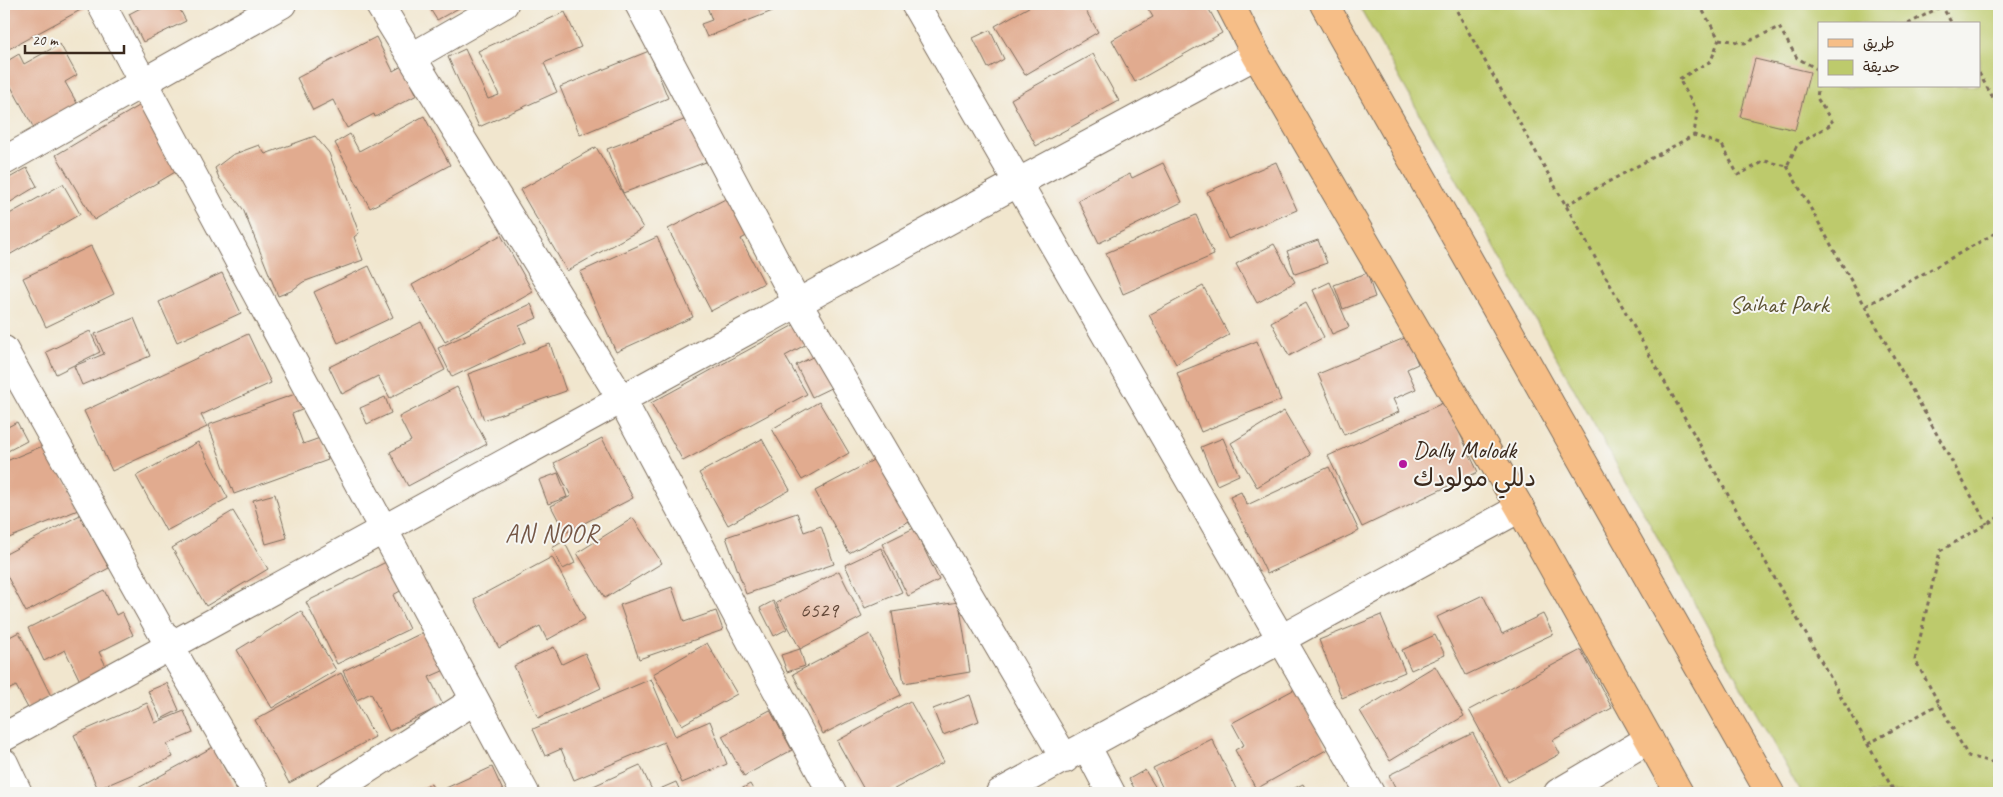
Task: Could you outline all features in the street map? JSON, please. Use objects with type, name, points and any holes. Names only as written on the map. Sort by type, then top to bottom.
[{"type":"main road","points":[[1230,4],[1256,55],[1520,508],[1679,793]]},
{"type":"main road","points":[[1324,4],[1770,793]]},
{"type":"street","points":[[101,4],[525,793]]},
{"type":"street","points":[[4,161],[282,4]]},
{"type":"street","points":[[379,4],[622,400],[832,793]]},
{"type":"street","points":[[412,57],[504,4]]},
{"type":"street","points":[[639,4],[798,304],[1076,753],[1111,793]]},
{"type":"street","points":[[915,4],[1370,793]]},
{"type":"street","points":[[4,737],[1017,183],[1256,55]]},
{"type":"street","points":[[4,350],[170,647],[256,793]]},
{"type":"street","points":[[1000,793],[1520,508]]},
{"type":"street","points":[[330,793],[475,700]]},
{"type":"street","points":[[1558,793],[1649,739]]},
{"type":"street","points":[[4,763],[18,793]]},
{"type":"path","points":[[1453,4],[1895,793]]},
{"type":"path","points":[[1694,135],[1697,111],[1679,79],[1711,61],[1719,39],[1699,4]]},
{"type":"path","points":[[1911,22],[1941,5],[1951,22]]},
{"type":"path","points":[[1719,39],[1745,43],[1779,27],[1797,58],[1818,69]]},
{"type":"path","points":[[1980,75],[1999,109]]},
{"type":"path","points":[[1788,166],[1796,145],[1833,123],[1817,98],[1818,88]]},
{"type":"path","points":[[1566,205],[1694,135],[1722,145],[1738,175],[1765,161],[1788,166],[1986,524]]},
{"type":"path","points":[[1866,306],[1999,231]]},
{"type":"path","points":[[1999,517],[1940,551],[1915,660],[1968,756],[1999,764]]},
{"type":"path","points":[[1868,744],[1940,704]]},
{"type":"green space","name":"Saihat Park","points":[[1358,4],[1999,4],[1999,793],[1801,793]]},
{"type":"building","points":[[4,4],[84,4],[86,7],[5,51]]},
{"type":"building","points":[[148,4],[177,4],[186,21],[143,42],[129,14]]},
{"type":"building","points":[[427,4],[466,4],[437,20]]},
{"type":"building","points":[[706,4],[790,4],[707,37],[701,24],[712,20]]},
{"type":"building","points":[[1034,4],[1082,4],[1098,32],[1025,75],[995,26]]},
{"type":"building","points":[[1145,4],[1206,4],[1222,33],[1135,82],[1112,40],[1153,17]]},
{"type":"building","points":[[565,12],[581,47],[544,63],[557,92],[479,127],[448,57],[465,49],[488,99],[499,95],[478,51]]},
{"type":"building","points":[[990,30],[1004,59],[988,68],[973,38]]},
{"type":"building","points":[[376,37],[393,71],[402,66],[417,95],[375,117],[374,114],[347,128],[333,100],[313,110],[297,78]]},
{"type":"building","points":[[60,44],[77,75],[65,82],[78,105],[35,130],[4,74],[4,63],[19,54],[24,64]]},
{"type":"building","points":[[649,51],[668,98],[580,135],[560,87]]},
{"type":"building","points":[[1093,54],[1119,101],[1036,146],[1011,99]]},
{"type":"building","points":[[1755,59],[1810,72],[1795,130],[1740,117]]},
{"type":"building","points":[[144,103],[182,168],[94,220],[56,155]]},
{"type":"building","points":[[424,116],[450,165],[370,208],[335,143],[350,134],[359,151]]},
{"type":"building","points":[[689,118],[706,162],[623,193],[607,149]]},
{"type":"building","points":[[315,136],[329,153],[359,233],[354,237],[363,260],[303,282],[291,291],[278,296],[243,209],[219,178],[215,168],[232,155],[259,145],[265,154]]},
{"type":"building","points":[[596,147],[643,228],[567,271],[520,190]]},
{"type":"building","points":[[1276,162],[1297,210],[1228,239],[1207,192]]},
{"type":"building","points":[[1163,163],[1182,202],[1099,243],[1078,200],[1130,174],[1132,178]]},
{"type":"building","points":[[27,168],[37,186],[4,206],[4,181]]},
{"type":"building","points":[[63,184],[80,214],[4,258],[4,217]]},
{"type":"building","points":[[735,194],[754,232],[741,239],[764,283],[711,311],[668,229]]},
{"type":"building","points":[[1196,215],[1214,255],[1123,294],[1106,253]]},
{"type":"building","points":[[501,235],[533,292],[445,342],[412,285]]},
{"type":"building","points":[[657,237],[693,317],[616,352],[580,272]]},
{"type":"building","points":[[1318,240],[1327,263],[1295,274],[1287,251]]},
{"type":"building","points":[[1274,244],[1295,282],[1257,303],[1236,264]]},
{"type":"building","points":[[91,246],[114,294],[46,327],[23,278]]},
{"type":"building","points":[[369,266],[393,317],[338,343],[314,292]]},
{"type":"building","points":[[222,273],[241,313],[177,342],[159,302]]},
{"type":"building","points":[[1367,273],[1375,297],[1343,309],[1334,285]]},
{"type":"building","points":[[1330,282],[1349,327],[1332,334],[1313,290]]},
{"type":"building","points":[[1203,286],[1229,335],[1176,364],[1149,315]]},
{"type":"building","points":[[1306,303],[1324,337],[1289,356],[1271,322]]},
{"type":"building","points":[[531,304],[537,318],[519,326],[526,342],[452,377],[438,348]]},
{"type":"building","points":[[134,318],[150,356],[82,385],[74,366],[104,354],[95,334]]},
{"type":"building","points":[[803,320],[814,340],[785,356],[807,394],[683,461],[651,403]]},
{"type":"building","points":[[421,322],[445,370],[390,398],[378,376],[342,394],[329,367]]},
{"type":"building","points":[[90,331],[100,352],[56,374],[46,352]]},
{"type":"building","points":[[248,334],[271,383],[201,415],[207,427],[112,471],[84,411]]},
{"type":"building","points":[[1407,337],[1418,364],[1407,369],[1416,389],[1393,399],[1399,412],[1344,435],[1318,374]]},
{"type":"building","points":[[1257,341],[1281,400],[1201,432],[1177,373]]},
{"type":"building","points":[[550,344],[566,391],[484,420],[468,374]]},
{"type":"building","points":[[825,351],[841,383],[812,397],[796,365]]},
{"type":"building","points":[[457,387],[487,444],[408,486],[390,452],[411,441],[399,417]]},
{"type":"building","points":[[298,393],[304,409],[292,414],[303,444],[320,438],[328,460],[234,494],[208,425]]},
{"type":"building","points":[[385,397],[391,413],[367,424],[360,408]]},
{"type":"building","points":[[819,402],[849,453],[802,480],[772,429]]},
{"type":"building","name":"Dally Molodk دللي مولودك","points":[[1445,402],[1478,472],[1362,527],[1328,456]]},
{"type":"building","points":[[1284,411],[1310,455],[1257,487],[1231,443]]},
{"type":"building","points":[[17,422],[27,441],[4,453],[4,429]]},
{"type":"building","points":[[602,438],[633,498],[565,533],[551,506],[571,496],[554,463]]},
{"type":"building","points":[[1223,438],[1239,475],[1217,485],[1201,447]]},
{"type":"building","points":[[762,439],[790,490],[728,525],[699,473]]},
{"type":"building","points":[[198,442],[228,498],[166,531],[136,476]]},
{"type":"building","points":[[50,443],[78,510],[4,540],[4,462]]},
{"type":"building","points":[[879,457],[913,519],[849,553],[815,491]]},
{"type":"building","points":[[1329,467],[1359,531],[1267,574],[1230,497],[1241,492],[1247,505]]},
{"type":"building","points":[[558,473],[567,497],[548,504],[539,480]]},
{"type":"building","points":[[275,494],[287,538],[266,544],[253,500]]},
{"type":"building","points":[[233,511],[268,569],[206,606],[172,548]]},
{"type":"building","points":[[797,513],[804,532],[821,526],[834,564],[746,594],[726,537]]},
{"type":"building","points":[[80,515],[109,568],[26,612],[4,570],[4,555]]},
{"type":"building","points":[[633,518],[662,563],[605,598],[577,553]]},
{"type":"building","points":[[914,528],[939,580],[908,596],[882,544]]},
{"type":"building","points":[[564,541],[575,563],[563,569],[552,548]]},
{"type":"building","points":[[881,548],[902,592],[865,608],[845,565]]},
{"type":"building","points":[[552,557],[585,619],[547,640],[540,626],[499,648],[474,599]]},
{"type":"building","points":[[390,560],[404,589],[393,595],[409,629],[337,664],[306,602]]},
{"type":"building","points":[[839,571],[862,617],[800,649],[776,603]]},
{"type":"building","points":[[672,587],[684,622],[716,611],[723,630],[639,659],[620,605]]},
{"type":"building","points":[[104,590],[116,615],[122,612],[133,635],[99,652],[108,670],[81,683],[65,650],[44,661],[28,628]]},
{"type":"building","points":[[1483,595],[1502,634],[1543,614],[1553,634],[1466,675],[1437,617]]},
{"type":"building","points":[[773,601],[787,629],[774,636],[760,608]]},
{"type":"building","points":[[959,602],[970,672],[904,683],[892,612]]},
{"type":"building","points":[[301,611],[336,670],[272,708],[237,650]]},
{"type":"building","points":[[1381,615],[1405,672],[1342,698],[1319,640]]},
{"type":"building","points":[[426,631],[445,670],[429,677],[443,705],[389,731],[371,693],[357,700],[343,671]]},
{"type":"building","points":[[19,632],[51,696],[28,708],[16,686],[4,692],[4,640]]},
{"type":"building","points":[[870,634],[901,695],[823,734],[793,674]]},
{"type":"building","points":[[1435,635],[1445,655],[1411,670],[1402,650]]},
{"type":"building","points":[[707,643],[737,694],[682,725],[653,674]]},
{"type":"building","points":[[554,647],[562,664],[585,653],[601,688],[538,718],[514,666]]},
{"type":"building","points":[[800,649],[805,666],[787,672],[781,655]]},
{"type":"building","points":[[1581,650],[1612,708],[1553,740],[1560,754],[1508,782],[1469,710]]},
{"type":"building","points":[[1435,666],[1464,716],[1390,761],[1360,711]]},
{"type":"building","points":[[341,673],[375,737],[289,783],[255,720]]},
{"type":"building","points":[[651,679],[675,736],[710,721],[727,764],[682,783],[664,742],[574,780],[561,749],[545,756],[533,729]]},
{"type":"building","points":[[167,683],[179,710],[161,719],[148,691]]},
{"type":"building","points":[[1295,689],[1328,749],[1256,789],[1235,750],[1244,745],[1232,723]]},
{"type":"building","points":[[970,695],[979,721],[943,735],[933,709]]},
{"type":"building","points":[[910,701],[944,762],[887,793],[866,793],[837,741]]},
{"type":"building","points":[[147,703],[155,723],[184,711],[193,733],[167,744],[173,757],[98,789],[74,735]]},
{"type":"building","points":[[770,710],[792,750],[744,776],[722,736]]},
{"type":"building","points":[[1473,733],[1502,790],[1496,793],[1398,793],[1389,775]]},
{"type":"building","points":[[1212,739],[1238,793],[1165,793],[1153,768]]},
{"type":"building","points":[[213,747],[238,793],[129,793]]},
{"type":"building","points":[[640,765],[653,792],[676,782],[681,793],[578,793]]},
{"type":"building","points":[[492,767],[504,793],[448,793],[446,788]]},
{"type":"building","points":[[1145,770],[1156,788],[1148,793],[1137,793],[1129,779]]},
{"type":"building","points":[[431,784],[436,793],[411,793]]},
{"type":"building","points":[[750,784],[755,793],[734,793]]},
{"type":"building","points":[[1303,784],[1308,793],[1285,793]]},
{"type":"place","name":"Dally Molodk دللي مولودك","points":[[1403,464]]},
{"type":"district","name":"AN NOOR","points":[[552,533]]}]
